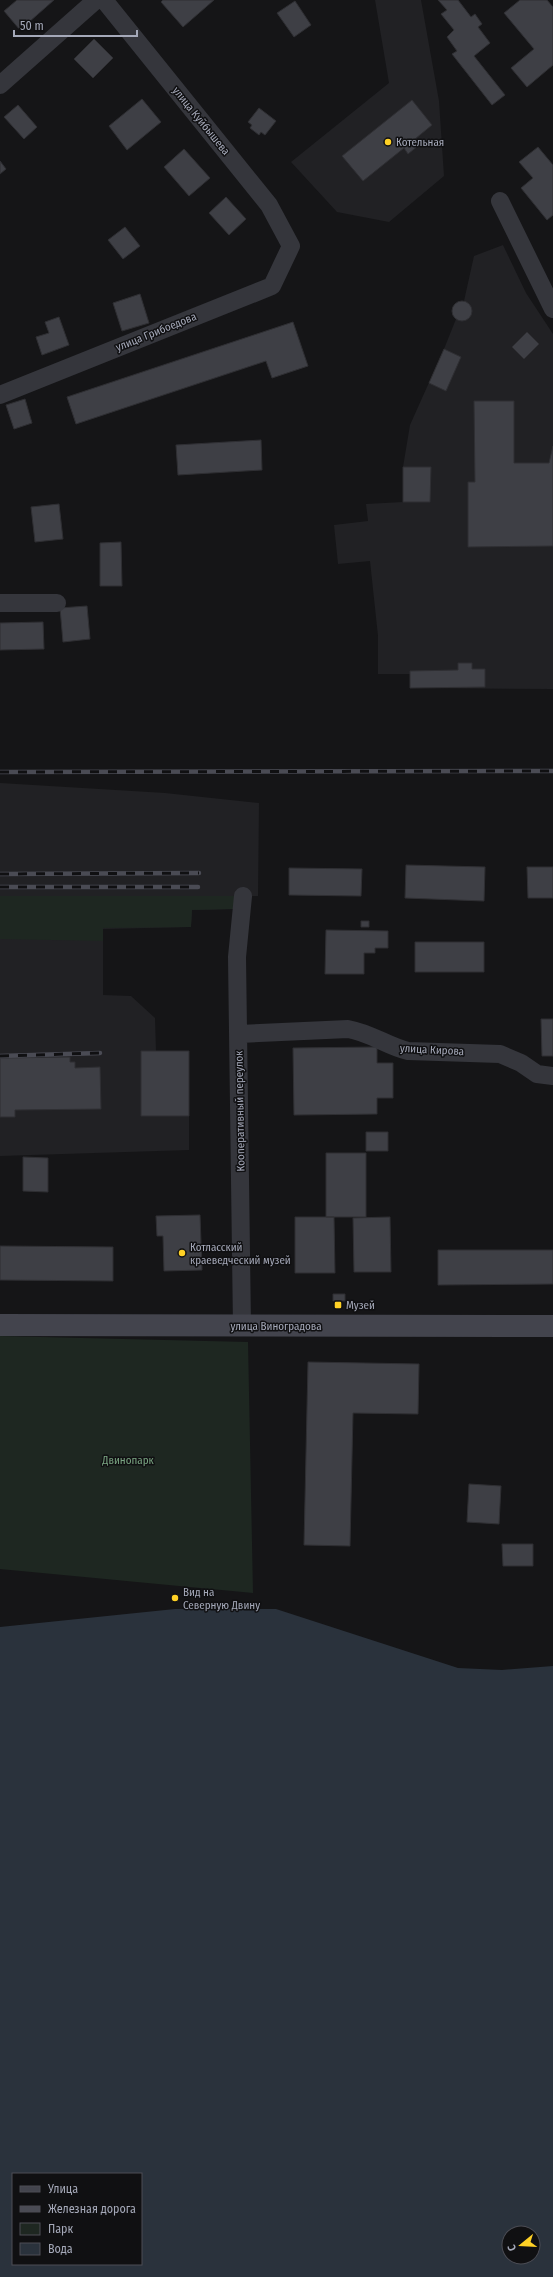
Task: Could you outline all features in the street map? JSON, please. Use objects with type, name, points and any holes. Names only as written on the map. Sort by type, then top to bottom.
[{"type":"main road","name":"улица Виноградова","points":[[0,1325],[242,1327],[553,1326]]},
{"type":"street","points":[[0,85],[96,0]]},
{"type":"street","name":"улица Куйбышева","points":[[104,0],[269,205],[291,246]]},
{"type":"street","points":[[500,201],[553,309]]},
{"type":"street","name":"улица Грибоедова","points":[[0,395],[272,286],[291,246]]},
{"type":"street","points":[[0,603],[57,603]]},
{"type":"street","name":"Кооперативный переулок","points":[[242,1327],[237,957],[243,896]]},
{"type":"street","name":"улица Кирова","points":[[239,1034],[348,1029],[362,1031],[394,1048],[408,1051],[500,1054],[521,1063],[537,1074],[553,1076]]},
{"type":"shaded area","points":[[375,0],[421,0],[439,101],[444,176],[389,222],[337,212],[291,162],[389,83]]},
{"type":"shaded area","points":[[503,245],[526,293],[553,334],[553,689],[410,688],[410,674],[378,674],[378,636],[370,561],[338,564],[334,525],[368,521],[366,504],[403,502],[403,467],[410,425],[456,319],[453,313],[453,307],[464,301],[474,256]]},
{"type":"shaded area","points":[[0,783],[165,793],[259,803],[258,896],[235,896],[235,909],[192,910],[191,927],[103,929],[103,995],[131,996],[155,1018],[156,1051],[189,1051],[189,1150],[0,1156]]},
{"type":"green space","points":[[0,896],[235,896],[235,909],[192,910],[191,927],[103,928],[103,941],[0,939]]},
{"type":"green space","name":"Двинопарк","points":[[0,1336],[248,1342],[253,1593],[0,1569]]},
{"type":"water","points":[[175,1609],[276,1609],[458,1668],[502,1670],[553,1666],[553,2277],[0,2277],[0,1627]]},
{"type":"building","points":[[17,0],[54,0],[20,30],[4,11]]},
{"type":"building","points":[[163,0],[214,0],[183,27],[161,2]]},
{"type":"building","points":[[438,0],[458,0],[471,17],[475,14],[482,24],[478,27],[490,43],[474,56],[505,95],[492,105],[452,54],[457,51],[447,37],[454,30],[441,14],[447,10]]},
{"type":"building","points":[[520,0],[547,0],[553,7],[553,65],[527,87],[511,68],[534,49],[504,13]]},
{"type":"building","points":[[295,1],[311,25],[294,37],[277,13]]},
{"type":"building","points":[[94,39],[113,58],[93,78],[74,59]]},
{"type":"building","points":[[142,99],[161,122],[127,150],[109,126]]},
{"type":"building","name":"Котельная","points":[[412,100],[432,125],[415,139],[419,145],[408,154],[404,148],[363,181],[342,156]]},
{"type":"building","points":[[18,105],[37,127],[24,139],[4,117]]},
{"type":"building","points":[[259,108],[276,121],[265,135],[261,132],[259,135],[250,128],[252,125],[248,122]]},
{"type":"building","points":[[538,147],[553,165],[553,215],[547,220],[521,188],[533,178],[519,162]]},
{"type":"building","points":[[184,149],[210,178],[189,196],[164,167]]},
{"type":"building","points":[[0,161],[6,169],[0,174]]},
{"type":"building","points":[[226,197],[246,219],[229,235],[209,213]]},
{"type":"building","points":[[125,227],[140,246],[123,259],[108,240]]},
{"type":"building","points":[[140,294],[149,323],[122,331],[113,303]]},
{"type":"building","points":[[462,301],[469,304],[472,311],[469,318],[462,321],[455,318],[452,311],[455,304]]},
{"type":"building","points":[[59,317],[69,345],[42,355],[36,337],[49,333],[45,322]]},
{"type":"building","points":[[293,322],[308,366],[272,378],[266,361],[76,424],[67,397]]},
{"type":"building","points":[[527,332],[539,344],[524,359],[512,347]]},
{"type":"building","points":[[444,349],[461,357],[446,391],[429,383]]},
{"type":"building","points":[[25,399],[32,423],[14,429],[6,405]]},
{"type":"building","points":[[474,401],[514,401],[514,463],[549,463],[553,446],[553,546],[468,547],[468,482],[475,482]]},
{"type":"building","points":[[261,440],[262,470],[178,475],[176,445]]},
{"type":"building","points":[[403,467],[431,467],[430,502],[403,502]]},
{"type":"building","points":[[59,504],[63,539],[35,542],[31,507]]},
{"type":"building","points":[[121,542],[122,586],[100,586],[100,543]]},
{"type":"building","points":[[87,606],[90,639],[63,642],[60,608]]},
{"type":"building","points":[[43,622],[44,649],[0,650],[0,623]]},
{"type":"building","points":[[458,663],[472,663],[472,669],[485,669],[485,687],[410,688],[410,671],[458,670]]},
{"type":"building","points":[[406,865],[485,867],[484,901],[405,898]]},
{"type":"building","points":[[527,867],[553,867],[553,898],[528,898]]},
{"type":"building","points":[[289,868],[362,869],[361,896],[289,895]]},
{"type":"building","points":[[361,921],[369,921],[369,927],[361,927]]},
{"type":"building","points":[[326,930],[388,931],[388,948],[375,948],[375,953],[364,953],[364,974],[325,974]]},
{"type":"building","points":[[415,942],[484,942],[484,972],[415,972]]},
{"type":"building","points":[[541,1019],[553,1019],[553,1056],[542,1056]]},
{"type":"building","points":[[377,1047],[377,1063],[393,1063],[393,1098],[377,1098],[377,1114],[294,1115],[293,1048]]},
{"type":"building","points":[[141,1051],[189,1051],[189,1116],[141,1116]]},
{"type":"building","points":[[70,1057],[70,1062],[75,1062],[75,1068],[100,1067],[101,1109],[15,1110],[15,1117],[0,1117],[0,1058]]},
{"type":"building","points":[[366,1132],[388,1132],[388,1151],[366,1151]]},
{"type":"building","points":[[326,1153],[366,1153],[366,1217],[326,1217]]},
{"type":"building","points":[[23,1157],[48,1158],[48,1192],[23,1191]]},
{"type":"building","name":"Котласский краеведческий музей","points":[[200,1215],[202,1270],[164,1271],[163,1236],[157,1236],[156,1216]]},
{"type":"building","points":[[295,1217],[334,1217],[335,1273],[295,1273]]},
{"type":"building","points":[[390,1217],[391,1272],[354,1272],[353,1218]]},
{"type":"building","points":[[0,1246],[113,1247],[113,1281],[0,1280]]},
{"type":"building","points":[[438,1250],[553,1250],[553,1284],[438,1285]]},
{"type":"building","points":[[333,1294],[345,1294],[345,1301],[333,1301]]},
{"type":"building","points":[[308,1362],[419,1364],[418,1414],[353,1413],[350,1546],[304,1545]]},
{"type":"building","points":[[469,1484],[501,1486],[499,1524],[467,1522]]},
{"type":"building","points":[[502,1544],[533,1544],[533,1566],[503,1566]]},
{"type":"railway","points":[[0,772],[553,771]]},
{"type":"railway","points":[[0,874],[199,873]]},
{"type":"railway","points":[[0,887],[198,887]]},
{"type":"railway","points":[[0,1056],[100,1053]]},
{"type":"place","name":"Котельная","points":[[388,142]]},
{"type":"place","name":"Котласский краеведческий музей","points":[[182,1253]]},
{"type":"place","name":"Музей","points":[[338,1305]]},
{"type":"place","name":"Вид на Северную Двину","points":[[175,1598]]}]
